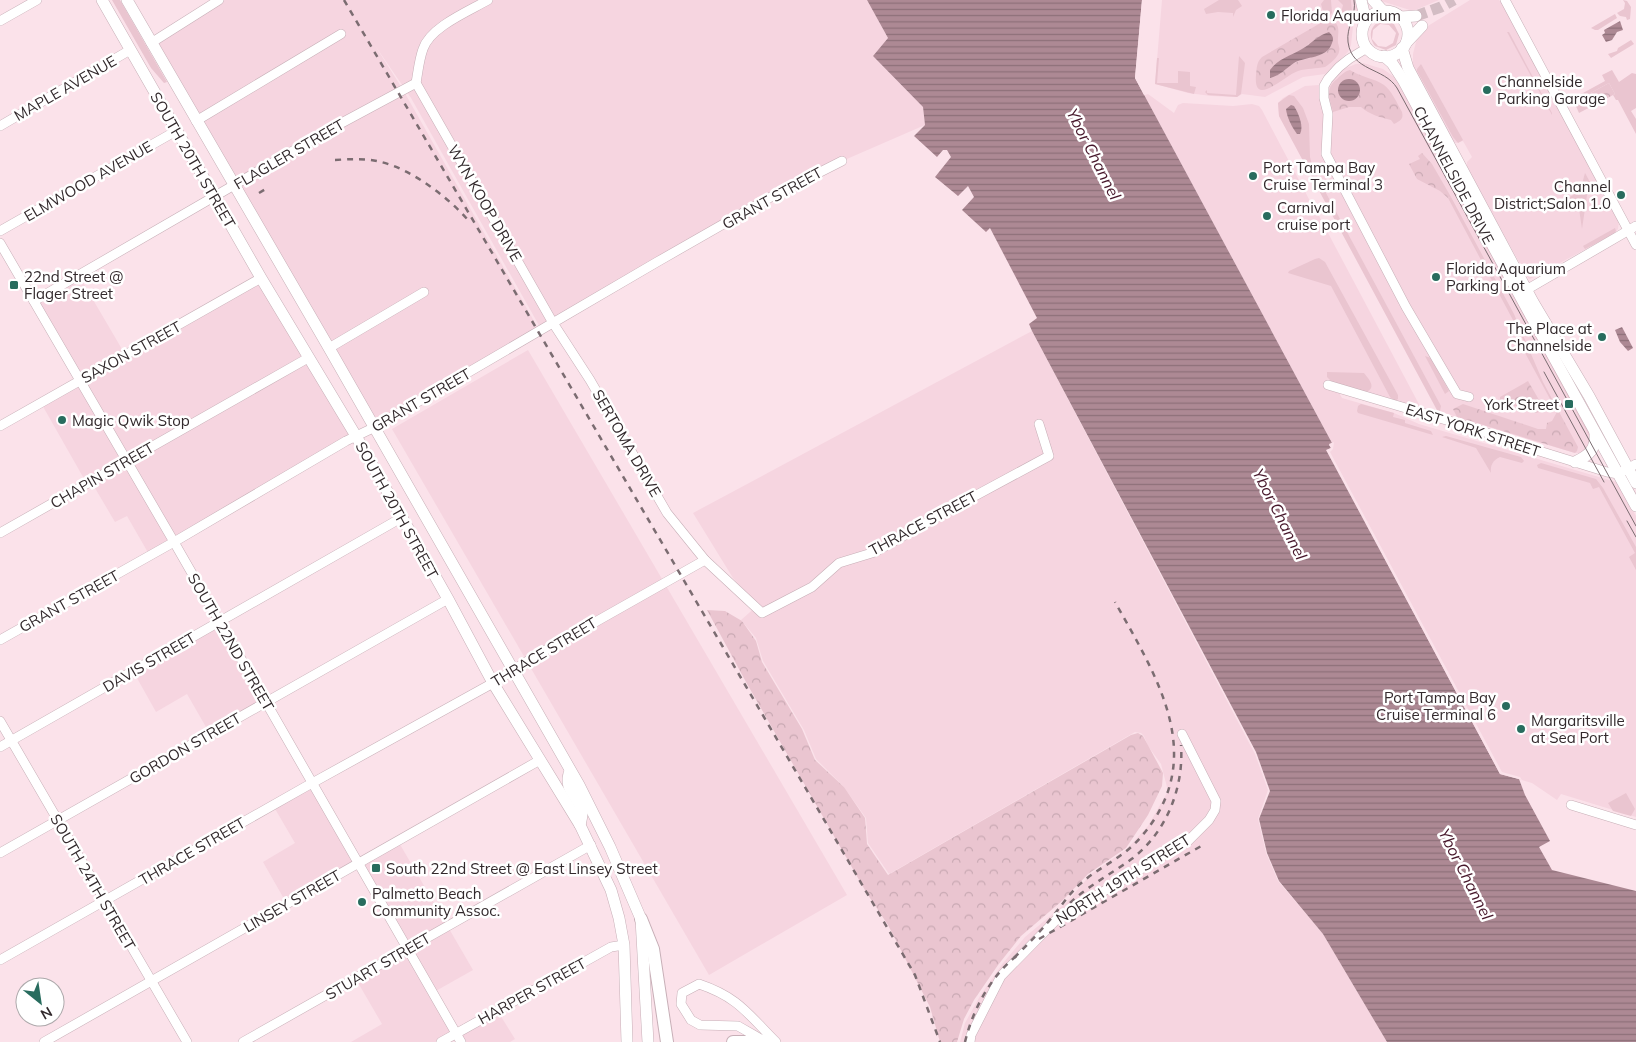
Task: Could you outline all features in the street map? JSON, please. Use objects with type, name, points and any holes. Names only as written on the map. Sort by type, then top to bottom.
[{"type":"highway","points":[[641,919],[653,949],[668,1042]]},
{"type":"highway","points":[[733,1042],[754,1042]]},
{"type":"main road","name":"SOUTH 20TH STREET","points":[[102,0],[261,278],[356,436],[493,683],[580,825],[611,890],[624,945],[627,1042]]},
{"type":"main road","name":"SOUTH 20TH STREET","points":[[127,0],[329,348],[570,771],[610,847],[641,919],[648,1042]]},
{"type":"main road","points":[[1361,0],[1366,21]]},
{"type":"main road","points":[[1373,0],[1382,11]]},
{"type":"main road","points":[[1382,11],[1389,11],[1401,17],[1419,21],[1404,46],[1391,56],[1372,53],[1364,43],[1362,32],[1366,21],[1382,11]]},
{"type":"main road","points":[[1401,17],[1407,29],[1404,46]]},
{"type":"main road","name":"CHANNELSIDE DRIVE","points":[[1404,46],[1408,68],[1595,431],[1628,468],[1636,506]]},
{"type":"main road","name":"CHANNELSIDE DRIVE","points":[[1384,56],[1392,63],[1403,80],[1523,292],[1636,483]]},
{"type":"main road","points":[[1575,462],[1588,455],[1594,449],[1595,431]]},
{"type":"main road","points":[[570,771],[568,777],[569,789],[582,812],[580,825]]},
{"type":"street","points":[[0,21],[36,0]]},
{"type":"street","points":[[151,44],[219,0]]},
{"type":"street","points":[[416,84],[423,47],[429,36],[442,26],[488,0]]},
{"type":"street","points":[[1505,0],[1632,229],[1636,246]]},
{"type":"street","points":[[196,121],[341,34]]},
{"type":"street","points":[[1367,48],[1339,67],[1324,86],[1324,98],[1328,114],[1326,154],[1424,340],[1457,394],[1470,397]]},
{"type":"street","name":"MAPLE AVENUE","points":[[0,126],[130,50]]},
{"type":"street","name":"FLAGLER STREET","points":[[34,301],[336,126],[416,84]]},
{"type":"street","name":"WYN KOOP DRIVE","points":[[416,84],[554,323]]},
{"type":"street","name":"ELMWOOD AVENUE","points":[[0,231],[176,131]]},
{"type":"street","name":"GRANT STREET","points":[[0,640],[356,436],[374,428],[769,198],[842,161]]},
{"type":"street","points":[[1523,292],[1632,229]]},
{"type":"street","name":"SOUTH 22ND STREET","points":[[0,243],[127,460],[357,864],[461,1042]]},
{"type":"street","name":"SAXON STREET","points":[[0,426],[261,278]]},
{"type":"street","points":[[329,348],[424,292]]},
{"type":"street","name":"SERTOMA DRIVE","points":[[554,323],[590,380],[667,513],[678,529],[705,560]]},
{"type":"street","name":"CHAPIN STREET","points":[[0,533],[308,358]]},
{"type":"street","name":"EAST YORK STREET","points":[[1328,385],[1473,428],[1606,472],[1628,468]]},
{"type":"street","name":"THRACE STREET","points":[[0,960],[312,783],[513,672],[537,654],[705,560],[762,613],[812,587],[839,563],[875,552],[1049,456],[1040,424]]},
{"type":"street","name":"DAVIS STREET","points":[[0,747],[401,518]]},
{"type":"street","name":"GORDON STREET","points":[[0,853],[448,599]]},
{"type":"street","name":"SOUTH 24TH STREET","points":[[0,721],[187,1042]]},
{"type":"street","name":"NORTH 19TH STREET","points":[[970,1042],[971,1035],[1001,976],[1057,919],[1188,842],[1209,820],[1215,810],[1216,801],[1182,734]]},
{"type":"street","name":"LINSEY STREET","points":[[44,1042],[540,760]]},
{"type":"street","points":[[1571,805],[1636,825]]},
{"type":"street","name":"STUART STREET","points":[[243,1042],[590,845]]},
{"type":"street","name":"HARPER STREET","points":[[441,1042],[611,947],[624,945]]},
{"type":"street","points":[[766,1042],[738,1026],[700,1025],[691,1020],[681,1004],[682,993],[699,984],[718,991],[739,1004],[776,1042]]},
{"type":"shaded area","points":[[221,0],[867,0],[888,38],[873,56],[923,107],[925,125],[833,165],[541,329],[411,98],[374,44],[402,88],[539,330],[374,427],[151,43]]},
{"type":"shaded area","points":[[1162,0],[1358,0],[1359,14],[1353,26],[1351,45],[1348,52],[1325,74],[1303,77],[1265,97],[1242,94],[1237,97],[1211,96],[1188,93],[1155,84]]},
{"type":"shaded area","points":[[1378,0],[1439,0],[1413,11]]},
{"type":"shaded area","points":[[1470,0],[1499,0],[1503,4],[1619,221],[1618,229],[1614,234],[1530,279],[1467,169],[1467,162],[1472,157],[1463,141],[1456,143],[1452,141],[1413,66],[1413,54],[1417,38],[1423,29]]},
{"type":"shaded area","name":"Florida Aquarium Parking Lot","points":[[1363,63],[1383,69],[1397,79],[1591,432],[1590,445],[1581,453],[1575,453],[1470,422],[1437,410],[1279,116],[1278,103],[1283,98],[1305,86],[1329,82],[1341,70]]},
{"type":"shaded area","points":[[1148,94],[1174,113],[1178,105],[1183,103],[1233,106],[1252,104],[1259,106],[1262,110],[1310,201],[1306,203],[1311,212],[1319,216],[1421,408],[1334,383],[1342,398],[1394,413],[1419,424],[1616,482],[1636,516],[1636,817],[1561,794],[1557,800],[1532,783],[1500,774],[1326,450],[1332,443],[1144,95]]},
{"type":"shaded area","points":[[78,274],[126,356],[262,279],[354,435],[175,543],[128,461],[87,484],[41,403],[79,381],[33,299]]},
{"type":"shaded area","points":[[1032,331],[1255,754],[1268,790],[1258,819],[1266,853],[1278,881],[1323,934],[1387,1042],[960,1042],[965,1023],[980,996],[1003,963],[1025,937],[1067,902],[1091,874],[1127,849],[1148,826],[1168,791],[1161,764],[1148,746],[1144,736],[1141,733],[1135,732],[889,874],[868,843],[866,818],[843,786],[816,759],[804,730],[763,661],[756,638],[741,620],[758,605],[733,578],[693,513]]},
{"type":"shaded area","points":[[528,350],[847,895],[709,975],[392,429]]},
{"type":"shaded area","points":[[128,463],[174,543],[150,556],[127,516],[115,522],[92,483]]},
{"type":"shaded area","points":[[220,622],[266,701],[210,734],[187,694],[156,712],[133,671]]},
{"type":"shaded area","points":[[313,783],[358,864],[287,904],[263,862],[295,843],[274,807]]},
{"type":"shaded area","points":[[398,841],[473,970],[434,992],[358,864]]},
{"type":"shaded area","points":[[408,950],[457,1033],[497,1010],[515,1039],[510,1042],[461,1042],[456,1034],[441,1042],[351,1042],[382,1024],[357,981]]},
{"type":"green space","points":[[112,0],[120,0],[167,82],[164,83],[151,68]]},
{"type":"green space","points":[[1219,0],[1238,0],[1242,6],[1236,10],[1233,17],[1233,13],[1218,12],[1206,14],[1204,9]]},
{"type":"green space","points":[[1324,0],[1331,0],[1332,13],[1329,16],[1324,15],[1321,4]]},
{"type":"green space","points":[[1338,0],[1351,0],[1352,13],[1348,24],[1342,20],[1343,5]]},
{"type":"green space","points":[[1623,0],[1627,1],[1631,7],[1630,19],[1627,20],[1626,17],[1620,16],[1617,13],[1624,9],[1625,3]]},
{"type":"green space","points":[[1615,14],[1617,18],[1598,30],[1591,28]]},
{"type":"green space","points":[[1332,20],[1338,28],[1339,51],[1334,60],[1325,67],[1298,71],[1265,90],[1259,89],[1256,85],[1256,75],[1260,59],[1324,21]],"holes":[[[1309,43],[1311,58],[1301,60],[1293,64]]]},
{"type":"green space","points":[[1384,20],[1394,24],[1399,34],[1396,45],[1386,50],[1375,46],[1371,38],[1373,27]],"holes":[[[1380,24],[1389,25],[1396,33],[1393,43],[1386,47],[1378,46],[1372,39],[1373,30]]]},
{"type":"green space","points":[[1507,32],[1509,32],[1552,115]]},
{"type":"green space","points":[[1631,40],[1634,44],[1611,58],[1608,54],[1617,51],[1618,48]]},
{"type":"green space","points":[[1239,56],[1245,63],[1241,94],[1237,97],[1208,95],[1205,92],[1207,90],[1207,93],[1236,95]]},
{"type":"green space","points":[[1157,58],[1159,58],[1157,83],[1178,83],[1178,71],[1190,72],[1190,86],[1196,87],[1194,94],[1155,84]]},
{"type":"green space","points":[[1421,64],[1463,140],[1458,143],[1417,71]]},
{"type":"green space","points":[[1350,70],[1387,87],[1402,112],[1401,120],[1394,124],[1391,120],[1372,114],[1361,107],[1349,107],[1333,112],[1329,94],[1330,86],[1346,71]]},
{"type":"green space","points":[[1612,70],[1619,82],[1632,73],[1636,74],[1636,108],[1631,111],[1636,119],[1636,134],[1618,100],[1613,95],[1615,94],[1609,83],[1574,102],[1572,99],[1605,81],[1602,75]]},
{"type":"green space","points":[[1609,83],[1615,94],[1579,113],[1574,102]]},
{"type":"green space","points":[[1289,95],[1294,96],[1303,108],[1309,124],[1310,157],[1313,169],[1441,406],[1440,411],[1437,410],[1279,116],[1278,103]]},
{"type":"green space","points":[[1404,95],[1591,432],[1592,441]]},
{"type":"green space","points":[[1422,153],[1432,164],[1451,197],[1448,198],[1440,191],[1417,179],[1409,164],[1420,159],[1418,156]]},
{"type":"green space","points":[[1585,173],[1596,193],[1587,195],[1582,229],[1578,202],[1552,207],[1575,194],[1579,195]]},
{"type":"green space","points":[[1451,197],[1514,314],[1543,382],[1558,410],[1556,410],[1524,351],[1527,348],[1522,337],[1448,198]]},
{"type":"green space","points":[[1615,228],[1614,234],[1585,249],[1583,246]]},
{"type":"green space","points":[[1319,258],[1325,262],[1398,395],[1398,399],[1395,401],[1390,397],[1331,286],[1288,273]]},
{"type":"green space","points":[[1425,356],[1431,358],[1449,391],[1445,394]]},
{"type":"green space","points":[[1327,372],[1364,373],[1372,386],[1366,392],[1333,383],[1327,377]]},
{"type":"green space","points":[[1528,381],[1542,405],[1539,412],[1536,413],[1500,401],[1500,397]]},
{"type":"green space","points":[[1361,404],[1394,413],[1393,417],[1431,431],[1433,435],[1358,413],[1358,406]]},
{"type":"green space","points":[[1463,404],[1538,429],[1546,429],[1547,423],[1552,421],[1558,410],[1578,447],[1577,451],[1575,453],[1457,417],[1453,409]]},
{"type":"green space","points":[[1446,436],[1521,457],[1524,461],[1522,463],[1500,457],[1492,463],[1491,473],[1476,448],[1442,437]]},
{"type":"green space","points":[[1541,463],[1596,479],[1636,547],[1636,570],[1629,557],[1635,553],[1599,487],[1593,489],[1590,483],[1538,468],[1537,465]]},
{"type":"green space","points":[[707,610],[725,611],[742,621],[756,641],[762,662],[802,729],[815,760],[844,787],[865,818],[867,844],[888,875],[1131,735],[1138,733],[1143,736],[1163,773],[1162,786],[1148,815],[1126,848],[1088,874],[1063,900],[1021,936],[974,1000],[964,1019],[957,1042],[940,1042],[930,1007],[888,925],[866,892]]},
{"type":"green space","points":[[1626,793],[1635,809],[1631,816],[1613,811],[1608,803]]},
{"type":"water","name":"Ybor Channel","points":[[867,0],[1142,0],[1135,78],[1332,443],[1329,445],[1331,448],[1327,450],[1500,774],[1519,779],[1525,795],[1550,841],[1539,847],[1552,870],[1636,891],[1636,1042],[1387,1042],[1323,934],[1279,881],[1267,853],[1259,819],[1270,791],[1256,752],[1032,331],[1029,324],[1037,318],[990,228],[986,232],[962,210],[974,197],[968,186],[958,196],[935,177],[951,157],[947,150],[943,150],[937,157],[914,136],[925,125],[923,107],[873,56],[888,38]]},
{"type":"water","points":[[1620,21],[1623,30],[1617,32],[1612,40],[1606,42],[1602,35],[1605,33],[1604,30]]},
{"type":"water","points":[[1329,32],[1333,40],[1326,52],[1294,63],[1280,74],[1270,78],[1270,70],[1277,63],[1305,47],[1321,35]]},
{"type":"water","points":[[1349,79],[1357,82],[1360,90],[1357,98],[1349,101],[1341,98],[1338,90],[1341,82]]},
{"type":"water","points":[[1291,105],[1294,106],[1298,113],[1301,128],[1300,134],[1297,134],[1287,116],[1286,109]]},
{"type":"water","points":[[1622,327],[1633,348],[1628,351],[1620,342],[1615,330]]},
{"type":"pier","points":[[1142,0],[1145,0],[1138,78],[1147,94],[1144,95],[1135,78]]},
{"type":"pier","points":[[1334,442],[1333,449],[1330,452],[1502,772],[1520,777],[1522,780],[1500,774],[1326,450],[1331,448],[1329,444]]},
{"type":"tunnel","points":[[1416,16],[1454,0]]},
{"type":"tram line","points":[[1354,0],[1355,5],[1348,37],[1351,52],[1362,64],[1384,76],[1397,88],[1636,526]]},
{"type":"tram line","points":[[1544,372],[1604,482]]},
{"type":"tram line","points":[[1627,521],[1636,537]]},
{"type":"railway","points":[[344,0],[915,975],[940,1042]]},
{"type":"railway","points":[[335,160],[358,159],[393,166],[416,177],[440,193],[468,220]]},
{"type":"railway","points":[[259,193],[269,187]]},
{"type":"railway","points":[[1014,958],[1044,927],[1080,884],[1119,857],[1140,838],[1161,808],[1172,778],[1174,748],[1170,719],[1160,689],[1146,659],[1115,602]]},
{"type":"railway","points":[[1070,903],[1085,890],[1133,858],[1155,835],[1171,807],[1176,792],[1180,777],[1181,745]]},
{"type":"railway","points":[[1039,939],[1203,845]]},
{"type":"railway","points":[[965,1042],[973,1017],[984,994],[1000,972],[1019,954]]},
{"type":"place","name":"Florida Aquarium","points":[[1271,15]]},
{"type":"place","name":"Channelside Parking Garage","points":[[1487,90]]},
{"type":"place","name":"Port Tampa Bay Cruise Terminal 3","points":[[1253,176]]},
{"type":"place","name":"Channel District;Salon 1.0","points":[[1621,195]]},
{"type":"place","name":"Carnival cruise port","points":[[1267,216]]},
{"type":"place","name":"Florida Aquarium Parking Lot","points":[[1436,277]]},
{"type":"place","name":"22nd Street @ Flager Street","points":[[14,285]]},
{"type":"place","name":"The Place at Channelside","points":[[1602,337]]},
{"type":"place","name":"York Street","points":[[1569,404]]},
{"type":"place","name":"Magic Qwik Stop","points":[[62,420]]},
{"type":"place","name":"Port Tampa Bay Cruise Terminal 6","points":[[1506,706]]},
{"type":"place","name":"Margaritsville at Sea Port","points":[[1521,729]]},
{"type":"place","name":"South 22nd Street @ East Linsey Street","points":[[376,868]]},
{"type":"place","name":"Palmetto Beach Community Assoc.","points":[[362,902]]}]
